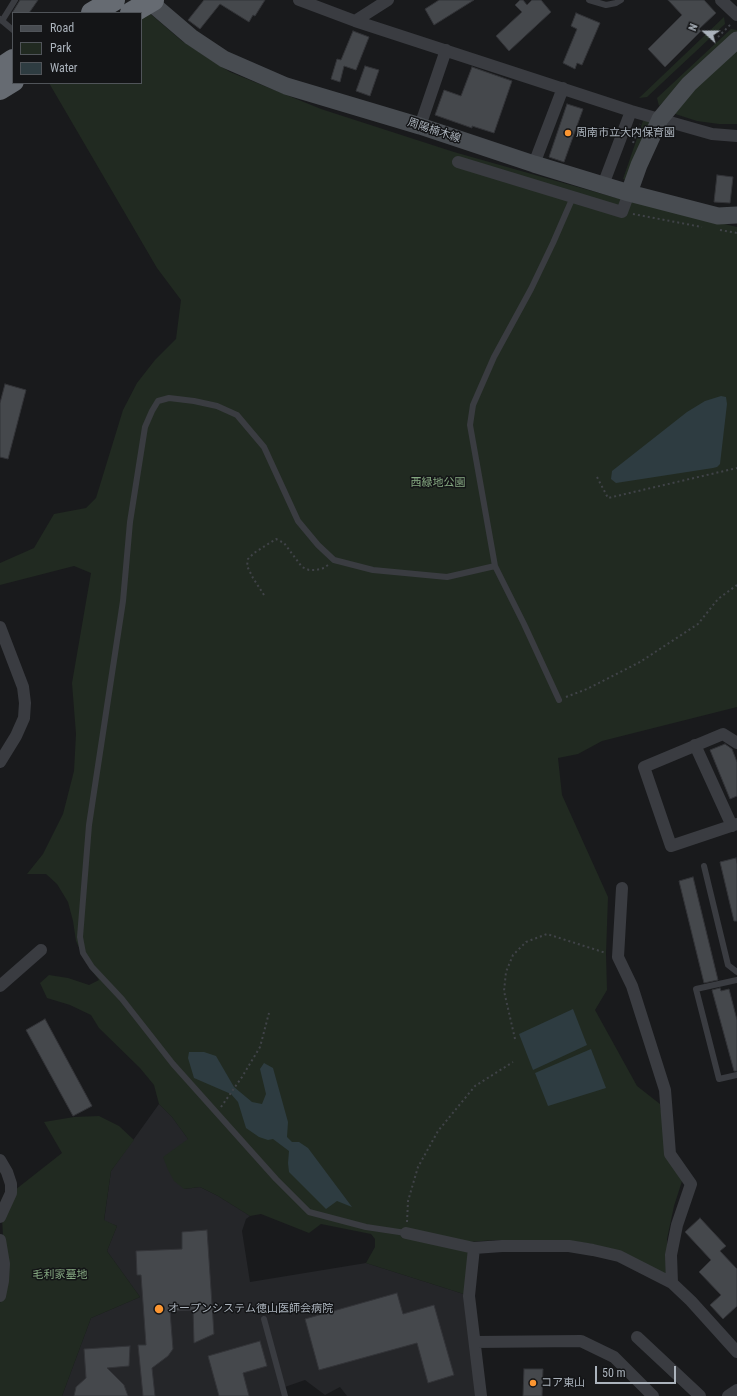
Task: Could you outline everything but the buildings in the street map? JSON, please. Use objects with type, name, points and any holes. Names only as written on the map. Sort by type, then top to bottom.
[{"type":"highway","points":[[94,12],[114,0]]},
{"type":"highway","points":[[132,12],[152,1]]},
{"type":"highway","points":[[0,68],[12,61]]},
{"type":"highway","points":[[0,89],[12,82]]},
{"type":"street","points":[[299,0],[355,21],[631,111],[712,134],[737,136]]},
{"type":"street","points":[[355,21],[388,0]]},
{"type":"street","points":[[721,0],[737,15]]},
{"type":"street","name":"周陽楠木線","points":[[152,1],[191,37],[224,59],[286,86],[420,126],[534,164],[629,193],[718,216],[737,215]]},
{"type":"street","points":[[458,162],[622,212],[639,165],[660,119],[689,84],[737,40]]},
{"type":"street","points":[[420,126],[446,50]]},
{"type":"street","points":[[534,164],[564,88]]},
{"type":"street","points":[[603,185],[631,111]]},
{"type":"street","points":[[0,627],[23,687],[25,703],[24,718],[16,736],[0,762]]},
{"type":"street","points":[[695,745],[734,825],[671,846],[644,767],[695,745],[723,734],[737,743]]},
{"type":"street","points":[[622,888],[618,957],[632,986],[665,1090],[670,1154],[691,1184],[677,1226],[672,1255],[672,1283]]},
{"type":"street","points":[[0,986],[41,950]]},
{"type":"street","points":[[0,1160],[7,1172],[11,1184],[10,1193],[0,1217]]},
{"type":"street","points":[[406,1233],[474,1248],[502,1246],[569,1246],[619,1256],[672,1283],[691,1301],[737,1352]]},
{"type":"street","points":[[0,1240],[4,1264],[0,1296]]},
{"type":"street","points":[[474,1248],[469,1296],[481,1396]]},
{"type":"street","points":[[637,1337],[700,1396]]},
{"type":"street","points":[[475,1342],[581,1341],[614,1357],[653,1396]]},
{"type":"street","points":[[728,1396],[737,1390]]},
{"type":"lane","points":[[12,29],[1,20],[15,0]]},
{"type":"lane","points":[[589,0],[606,5],[616,3],[621,0]]},
{"type":"lane","points":[[559,700],[495,566],[470,425],[473,405],[494,357],[531,289],[573,197]]},
{"type":"lane","points":[[406,1233],[366,1227],[309,1212],[276,1179],[173,1064],[122,999],[92,967],[83,953],[80,937],[89,825],[123,601],[130,522],[145,427],[158,402],[169,398],[218,406],[237,415],[264,447],[298,521],[318,545],[334,560],[374,570],[447,577],[495,566]]},
{"type":"lane","points":[[704,866],[728,965],[737,972]]},
{"type":"lane","points":[[737,980],[696,989],[719,1079],[737,1075]]},
{"type":"lane","points":[[264,1319],[285,1396]]},
{"type":"path","points":[[621,211],[705,228]]},
{"type":"path","points":[[720,230],[737,233]]},
{"type":"path","points":[[597,477],[608,498],[737,468]]},
{"type":"path","points":[[264,595],[247,566],[248,559],[254,553],[276,539],[284,543],[302,567],[309,570],[324,568],[334,560]]},
{"type":"path","points":[[559,700],[587,689],[640,662],[698,624],[718,599],[737,585]]},
{"type":"path","points":[[515,1038],[504,991],[506,972],[513,955],[526,942],[547,934],[606,953]]},
{"type":"path","points":[[217,1113],[242,1077],[260,1047],[269,1013]]},
{"type":"path","points":[[406,1233],[408,1201],[418,1167],[438,1131],[476,1086],[513,1062]]},
{"type":"shaded area","points":[[159,1104],[172,1117],[188,1139],[184,1189],[200,1187],[218,1196],[250,1216],[246,1219],[242,1231],[250,1282],[366,1263],[470,1296],[481,1396],[347,1396],[340,1387],[325,1395],[305,1380],[282,1388],[285,1396],[62,1396],[91,1318],[140,1297],[107,1251],[117,1226],[104,1221],[111,1171]]},
{"type":"green space","name":"西緑地公園","points":[[147,11],[182,41],[230,72],[321,109],[454,152],[613,197],[737,227],[737,707],[602,741],[578,754],[558,758],[562,795],[608,897],[606,954],[607,990],[595,1010],[637,1086],[660,1104],[667,1152],[683,1178],[674,1206],[667,1239],[668,1278],[626,1254],[592,1244],[573,1241],[495,1240],[469,1242],[470,1296],[366,1263],[375,1247],[375,1239],[371,1234],[321,1224],[309,1233],[261,1214],[250,1216],[218,1196],[200,1187],[184,1189],[174,1181],[163,1157],[188,1139],[172,1117],[159,1104],[154,1085],[140,1068],[99,1028],[91,1015],[70,1005],[47,998],[40,983],[49,975],[68,978],[89,985],[99,980],[86,963],[76,941],[68,902],[57,884],[46,874],[27,874],[43,854],[63,814],[74,771],[76,734],[72,683],[91,573],[74,566],[0,585],[0,563],[34,548],[54,514],[86,508],[96,498],[123,410],[137,383],[155,360],[176,339],[181,300],[157,268],[50,84],[142,84],[142,14]]},
{"type":"green space","points":[[724,17],[725,24],[647,97],[639,98]]},
{"type":"green space","points":[[731,29],[737,30],[737,32],[659,106],[657,98]]},
{"type":"green space","points":[[737,48],[737,124],[719,124],[697,121],[669,112]]},
{"type":"green space","points":[[644,118],[650,120],[629,181],[623,179]]},
{"type":"green space","name":"毛利家墓地","points":[[99,1116],[119,1126],[134,1140],[111,1171],[104,1220],[117,1226],[107,1251],[140,1297],[91,1318],[62,1396],[0,1396],[0,1303],[6,1290],[2,1218],[15,1190],[62,1153],[44,1122],[74,1117]]},
{"type":"water","points":[[721,396],[726,397],[727,404],[720,464],[717,467],[616,483],[611,479],[612,471],[687,412],[705,401]]},
{"type":"water","points":[[573,1009],[587,1045],[533,1070],[519,1034]]},
{"type":"water","points":[[591,1049],[606,1088],[548,1106],[535,1073]]},
{"type":"water","points":[[189,1052],[204,1052],[216,1056],[234,1087],[252,1102],[262,1104],[266,1094],[260,1069],[264,1063],[273,1068],[288,1122],[287,1137],[292,1142],[299,1142],[308,1148],[352,1207],[337,1201],[326,1209],[289,1172],[289,1151],[273,1139],[268,1140],[259,1137],[246,1128],[238,1102],[231,1094],[194,1078],[188,1058]]},
{"type":"place","name":"周南市立大内保育園","points":[[568,133]]},
{"type":"place","name":"オープンシステム徳山医師会病院","points":[[159,1309]]},
{"type":"place","name":"コア東山","points":[[533,1383]]}]
